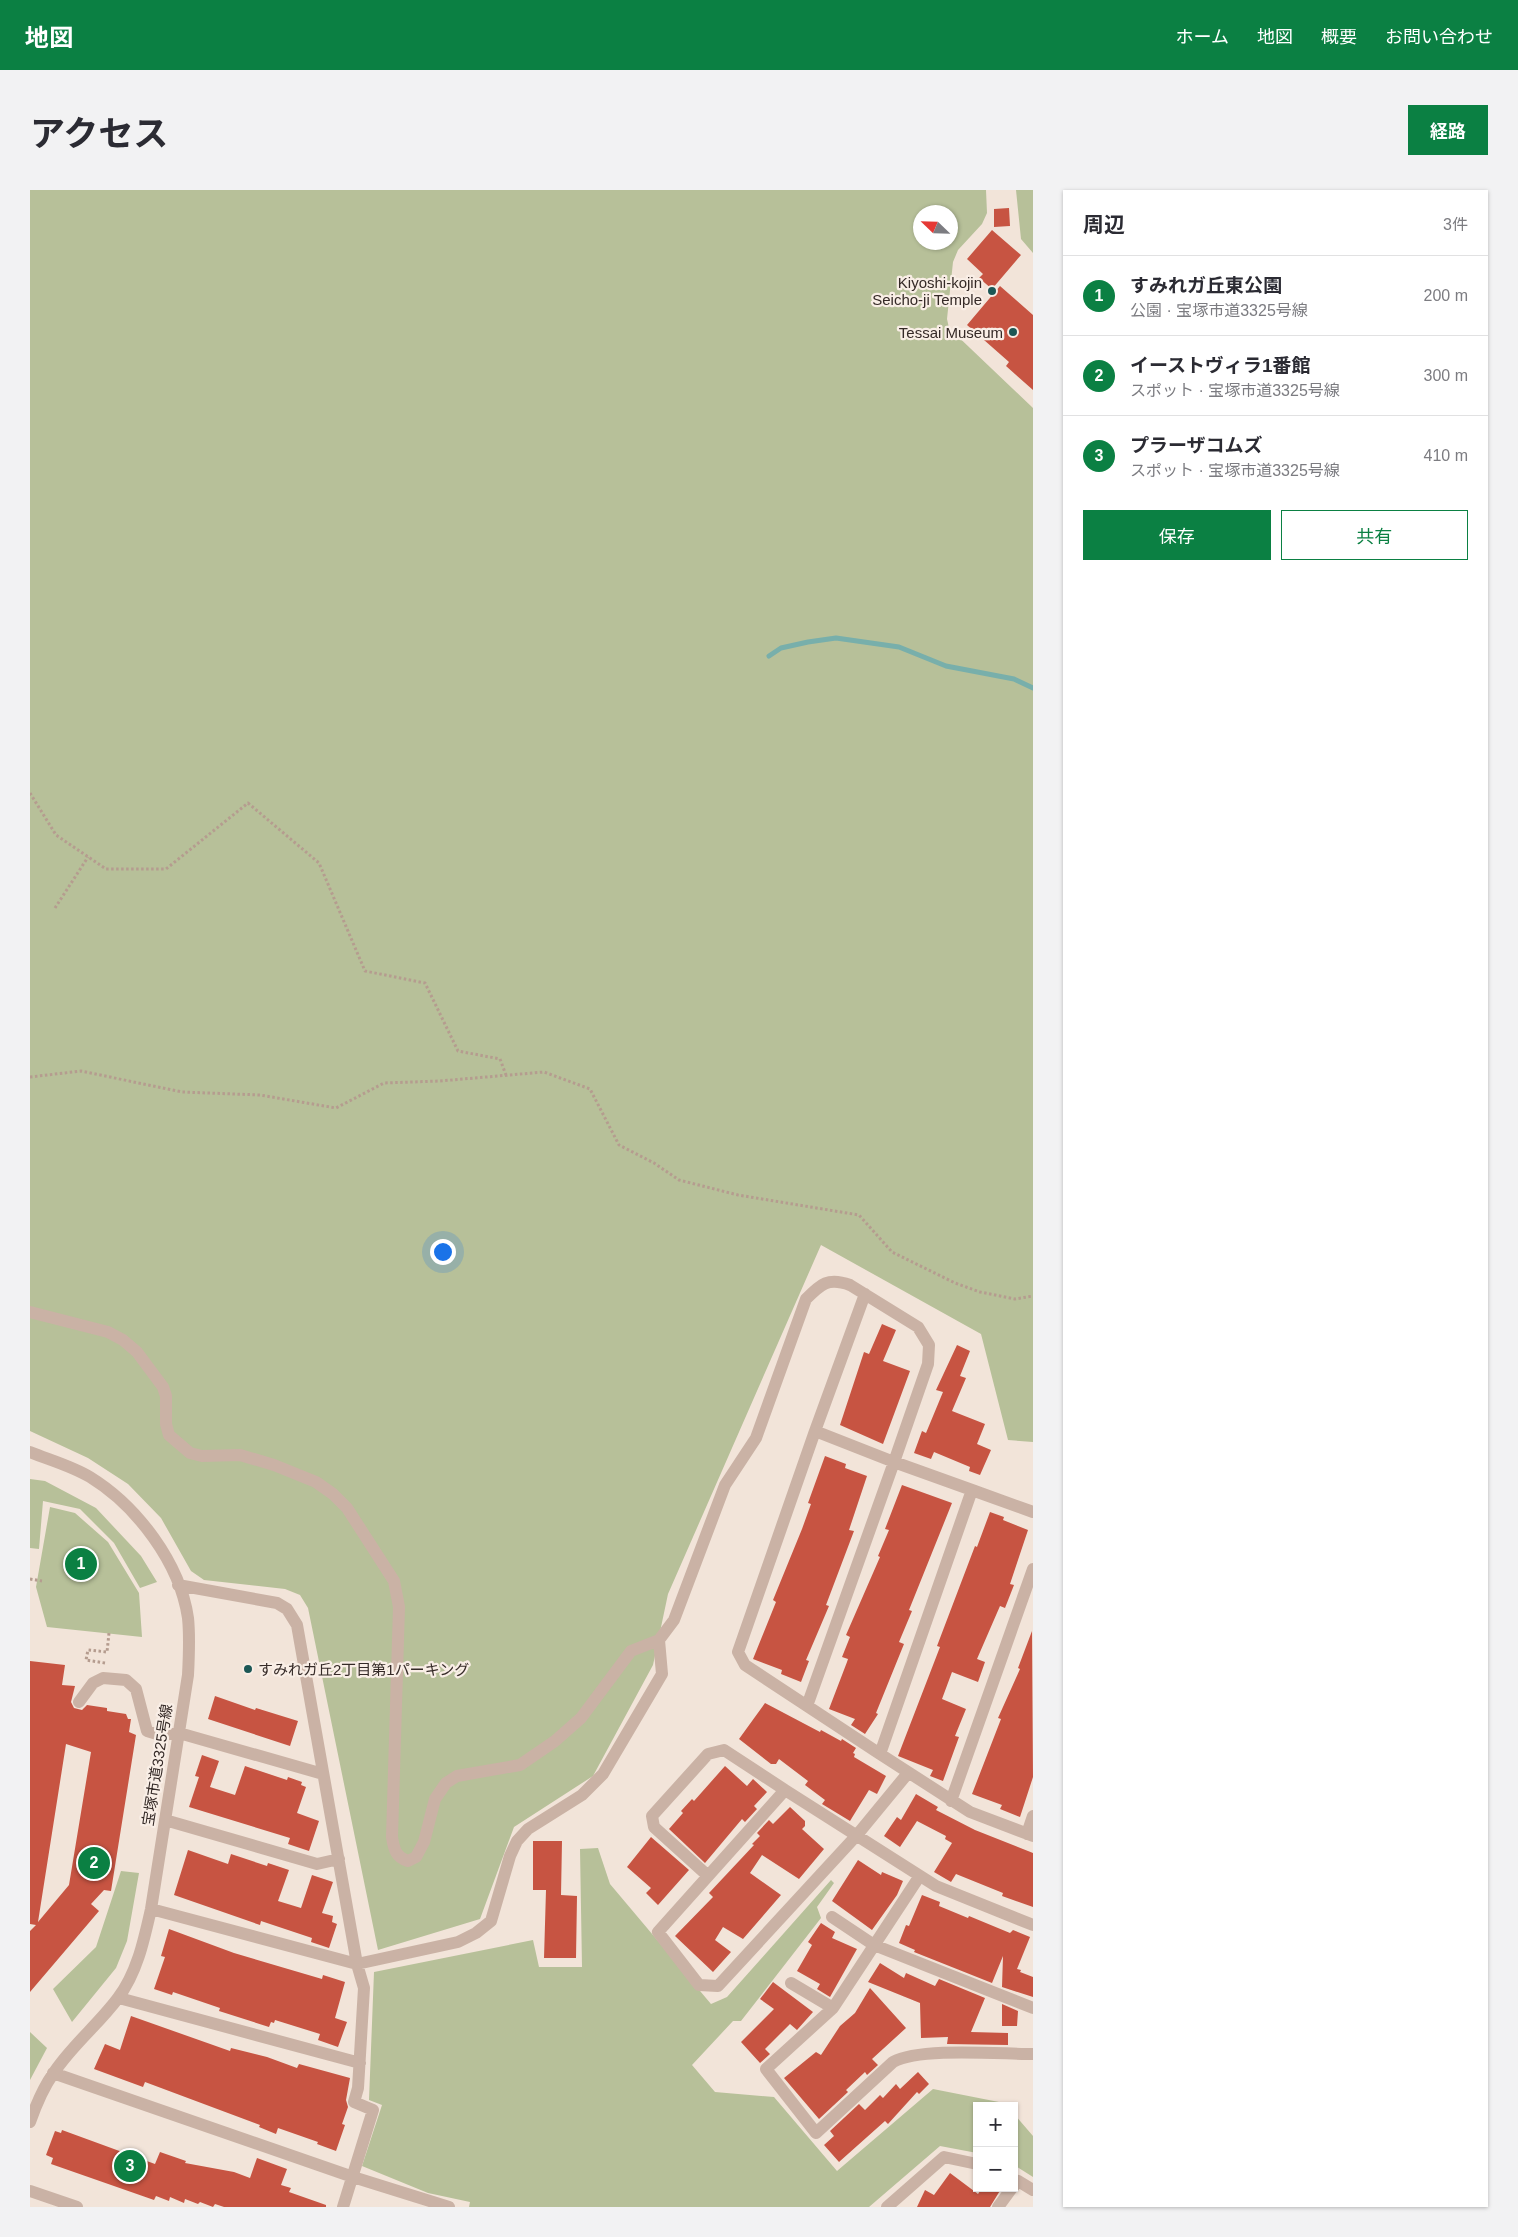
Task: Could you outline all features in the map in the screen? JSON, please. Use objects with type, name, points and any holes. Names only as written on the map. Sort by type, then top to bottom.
[{"type":"street","points":[[30,1312],[108,1332],[123,1340],[137,1352],[163,1388],[166,1396],[166,1424],[169,1435],[190,1453],[202,1456],[240,1456],[296,1472],[316,1482],[347,1508],[394,1581],[399,1607],[392,1838],[394,1849],[399,1858],[408,1861],[416,1857],[424,1842],[435,1798],[446,1783],[457,1776],[520,1765],[554,1742],[580,1718],[631,1651],[659,1640],[674,1620],[725,1485],[756,1438],[806,1299],[822,1284],[838,1280],[850,1284],[918,1327],[929,1345],[928,1364],[808,1706]]},
{"type":"street","points":[[865,1294],[738,1652],[745,1665],[970,1812],[1030,1835],[1033,1816]]},
{"type":"street","points":[[815,1431],[894,1462],[1033,1512]]},
{"type":"street","name":"宝塚市道3325号線","points":[[30,1452],[89,1477],[132,1511],[164,1553],[178,1585],[188,1617],[189,1645],[188,1675],[151,1909],[144,1942],[133,1971],[119,1998],[53,2073],[30,2122]]},
{"type":"street","points":[[880,1754],[972,1490]]},
{"type":"street","points":[[952,1801],[1033,1569]]},
{"type":"street","points":[[178,1585],[277,1603],[292,1616],[297,1624],[357,1964],[364,1988],[358,2088],[354,2102],[373,2110],[354,2177],[343,2207]]},
{"type":"street","points":[[151,1909],[357,1964],[458,1942],[476,1933],[490,1921],[517,1841],[528,1830],[582,1795],[603,1774],[662,1674],[659,1640]]},
{"type":"street","points":[[79,1702],[93,1683],[104,1678],[126,1680],[136,1689],[147,1731],[160,1735],[179,1733],[323,1774]]},
{"type":"street","points":[[707,1876],[654,1827],[652,1816],[708,1754],[724,1750],[857,1834],[919,1877],[936,1886],[1033,1925]]},
{"type":"street","points":[[785,1790],[658,1932],[699,1985],[718,1986],[857,1834],[908,1773]]},
{"type":"street","points":[[165,1820],[317,1864],[339,1859]]},
{"type":"street","points":[[919,1877],[834,2008],[766,2069],[816,2132],[893,2062],[902,2057],[952,2054],[1033,2054]]},
{"type":"street","points":[[832,1917],[874,1945],[1033,2008]]},
{"type":"street","points":[[791,1982],[834,2008]]},
{"type":"street","points":[[119,1998],[360,2063]]},
{"type":"street","points":[[53,2073],[354,2177],[449,2207]]},
{"type":"street","points":[[887,2207],[944,2157],[973,2163]]},
{"type":"street","points":[[1018,2184],[1033,2190]]},
{"type":"street","points":[[30,2191],[78,2207]]},
{"type":"street","points":[[998,2207],[1009,2192]]},
{"type":"path","points":[[30,793],[56,835],[106,869],[166,869],[248,803],[319,863],[365,971],[425,983],[458,1051],[500,1059],[506,1075]]},
{"type":"path","points":[[55,908],[88,857]]},
{"type":"path","points":[[30,1076],[81,1071],[182,1092],[260,1096],[336,1108],[384,1083],[440,1081],[544,1072],[590,1089],[619,1145],[654,1163],[679,1180],[738,1195],[859,1215],[892,1252],[955,1283],[980,1292],[1015,1299],[1033,1296]]},
{"type":"path","points":[[30,1579],[42,1581]]},
{"type":"path","points":[[105,1663],[86,1660],[88,1650],[107,1652],[109,1633]]},
{"type":"green space","points":[[30,190],[986,190],[987,213],[982,224],[958,250],[953,262],[947,319],[949,328],[1033,408],[1033,1442],[1008,1440],[981,1334],[821,1245],[668,1594],[653,1665],[593,1776],[514,1827],[480,1919],[378,1950],[308,1608],[300,1595],[285,1589],[204,1580],[191,1571],[161,1518],[128,1484],[88,1458],[30,1431]]},
{"type":"green space","points":[[1016,190],[1033,190],[1033,253],[1021,239]]},
{"type":"green space","points":[[30,1479],[45,1481],[96,1508],[141,1556],[157,1582],[140,1588],[114,1543],[80,1509],[43,1501],[39,1549],[30,1548]]},
{"type":"green space","points":[[50,1507],[75,1513],[108,1542],[139,1593],[142,1637],[47,1627],[36,1587]]},
{"type":"green space","points":[[598,1848],[610,1884],[711,2004],[727,1997],[831,1880],[834,1883],[817,1907],[821,1918],[741,2021],[733,2021],[692,2065],[715,2092],[774,2097],[837,2171],[933,2089],[999,2102],[973,2102],[973,2152],[940,2146],[869,2207],[469,2207],[470,2202],[428,2193],[362,2166],[382,2105],[369,2100],[374,1972],[533,1940],[539,1967],[582,1967],[580,1849]]},
{"type":"green space","points":[[121,1871],[139,1873],[127,1941],[116,1968],[72,2022],[53,1989],[96,1947]]},
{"type":"green space","points":[[30,2032],[47,2048],[30,2080]]},
{"type":"green space","points":[[1018,2119],[1033,2136],[1033,2177],[1018,2168]]},
{"type":"building","points":[[1009,208],[1010,226],[994,227],[994,209]]},
{"type":"building","points":[[992,230],[1021,255],[992,289],[979,278],[983,274],[967,259]]},
{"type":"building","points":[[1000,286],[1033,315],[1033,390],[1006,366],[1009,362],[967,325]]},
{"type":"building","points":[[882,1324],[896,1330],[883,1361],[910,1371],[883,1444],[840,1425],[864,1352],[869,1354]]},
{"type":"building","points":[[957,1345],[970,1351],[960,1376],[966,1378],[952,1411],[985,1424],[977,1444],[991,1450],[980,1475],[969,1471],[970,1467],[934,1452],[931,1459],[914,1453],[922,1431],[926,1433],[943,1392],[936,1390]]},
{"type":"building","points":[[825,1456],[846,1464],[845,1468],[867,1476],[849,1530],[854,1531],[826,1605],[829,1606],[806,1660],[809,1661],[801,1682],[781,1674],[782,1670],[753,1659],[776,1602],[773,1600],[811,1504],[808,1503]]},
{"type":"building","points":[[902,1485],[952,1503],[909,1610],[912,1611],[899,1642],[904,1644],[876,1713],[878,1714],[865,1734],[851,1725],[855,1719],[829,1709],[848,1659],[842,1657],[850,1637],[846,1635],[880,1557],[878,1556],[889,1530],[885,1529]]},
{"type":"building","points":[[990,1512],[1004,1517],[1003,1520],[1028,1530],[1010,1584],[1014,1585],[1005,1608],[1000,1606],[977,1659],[985,1662],[978,1682],[952,1672],[942,1699],[966,1709],[955,1736],[959,1737],[943,1781],[930,1776],[933,1770],[898,1756],[940,1647],[937,1646]]},
{"type":"building","points":[[1032,1631],[1033,1777],[1020,1817],[1000,1809],[1002,1805],[972,1794],[1001,1719],[998,1718],[1020,1669],[1018,1668]]},
{"type":"building","points":[[30,1661],[65,1665],[62,1685],[75,1686],[71,1702],[74,1708],[82,1710],[87,1705],[107,1708],[107,1711],[126,1714],[128,1719],[131,1719],[129,1732],[136,1735],[111,1891],[104,1890],[91,1904],[99,1911],[30,1992],[30,1931],[36,1925],[30,1924]],"holes":[[[66,1744],[91,1752],[69,1885],[38,1922]]]},
{"type":"building","points":[[215,1696],[255,1710],[256,1708],[298,1721],[290,1746],[208,1719]]},
{"type":"building","points":[[765,1703],[820,1732],[821,1730],[841,1741],[842,1739],[856,1748],[853,1753],[855,1754],[854,1757],[886,1776],[877,1794],[869,1790],[850,1821],[822,1804],[825,1800],[805,1785],[808,1781],[779,1759],[776,1764],[771,1764],[739,1739]]},
{"type":"building","points":[[202,1755],[219,1761],[210,1787],[235,1795],[245,1766],[287,1780],[288,1777],[302,1782],[301,1785],[306,1787],[297,1813],[319,1821],[309,1851],[288,1844],[290,1838],[189,1807],[199,1777],[195,1776]]},
{"type":"building","points":[[725,1766],[747,1786],[753,1779],[767,1792],[754,1806],[757,1809],[745,1822],[742,1819],[705,1863],[669,1829],[683,1813],[681,1811],[692,1799],[694,1801]]},
{"type":"building","points":[[916,1794],[938,1807],[936,1810],[975,1830],[1033,1853],[1033,1907],[1002,1896],[1003,1893],[956,1874],[951,1882],[934,1872],[952,1843],[945,1839],[946,1836],[917,1821],[900,1847],[884,1836],[897,1817],[901,1820]]},
{"type":"building","points":[[790,1807],[805,1821],[805,1826],[802,1829],[824,1849],[799,1879],[762,1855],[750,1873],[781,1895],[743,1939],[723,1927],[715,1940],[731,1952],[713,1972],[675,1936],[713,1897],[709,1893],[754,1845],[752,1844],[760,1836],[757,1833],[769,1820],[773,1824]]},
{"type":"building","points":[[651,1837],[689,1870],[658,1905],[646,1893],[651,1888],[627,1867]]},
{"type":"building","points":[[533,1841],[562,1841],[561,1895],[577,1896],[576,1958],[544,1958],[546,1890],[533,1890]]},
{"type":"building","points":[[188,1850],[228,1864],[231,1854],[267,1866],[268,1863],[289,1870],[278,1901],[301,1908],[312,1875],[333,1882],[322,1913],[333,1916],[332,1922],[337,1924],[329,1948],[311,1942],[312,1938],[261,1921],[260,1925],[174,1895]]},
{"type":"building","points":[[858,1860],[881,1875],[882,1872],[903,1881],[897,1895],[872,1930],[832,1901]]},
{"type":"building","points":[[922,1895],[940,1902],[939,1906],[968,1918],[969,1916],[1010,1933],[1013,1930],[1030,1937],[1017,1969],[1033,1977],[1033,1997],[1002,1987],[1003,1956],[992,1983],[914,1952],[915,1950],[899,1943],[906,1925],[909,1926]]},
{"type":"building","points":[[821,1923],[835,1932],[832,1938],[857,1949],[830,1997],[817,1989],[820,1984],[797,1971],[812,1945],[808,1942]]},
{"type":"building","points":[[169,1929],[234,1953],[322,1979],[323,1975],[345,1982],[335,2018],[347,2022],[338,2047],[318,2040],[320,2034],[275,2020],[274,2023],[271,2022],[269,2027],[219,2011],[220,2008],[173,1992],[172,1995],[154,1989],[165,1957],[161,1956]]},
{"type":"building","points":[[880,1963],[904,1978],[906,1973],[935,1986],[939,1979],[985,1998],[971,2032],[1008,2033],[1008,2045],[947,2044],[948,2037],[921,2038],[920,2003],[868,1982]]},
{"type":"building","points":[[773,1982],[813,2012],[797,2030],[790,2024],[765,2049],[770,2054],[760,2063],[741,2042],[774,2009],[760,1999]]},
{"type":"building","points":[[870,1988],[906,2028],[872,2059],[878,2065],[867,2075],[865,2072],[846,2090],[848,2092],[819,2119],[784,2078],[816,2052],[821,2055],[840,2026],[855,2013]]},
{"type":"building","points":[[1002,2004],[1018,2011],[1017,2026],[1002,2026]]},
{"type":"building","points":[[131,2016],[230,2051],[231,2048],[267,2057],[297,2068],[299,2064],[350,2078],[346,2100],[348,2107],[342,2124],[345,2125],[336,2151],[317,2144],[318,2142],[278,2128],[276,2134],[259,2127],[260,2125],[145,2082],[143,2087],[94,2069],[105,2044],[120,2050]]},
{"type":"building","points":[[918,2072],[929,2084],[919,2094],[917,2092],[888,2124],[885,2121],[839,2162],[824,2145],[834,2136],[830,2131],[859,2104],[865,2110],[880,2095],[883,2098],[896,2084],[900,2089]]},
{"type":"building","points":[[62,2130],[155,2164],[160,2152],[186,2161],[185,2163],[234,2172],[250,2178],[257,2158],[287,2169],[281,2185],[291,2188],[289,2192],[326,2205],[326,2207],[224,2207],[215,2204],[213,2207],[185,2199],[184,2203],[170,2197],[169,2201],[156,2196],[154,2200],[51,2164],[53,2158],[46,2155],[55,2131],[61,2133]]},
{"type":"building","points":[[950,2173],[978,2194],[979,2192],[999,2192],[990,2207],[917,2207],[925,2190],[934,2195]]},
{"type":"waterway","points":[[769,656],[781,648],[836,638],[899,647],[946,666],[1014,679],[1033,688]]},
{"type":"place","name":"Kiyoshi-kojin Seicho-ji Temple","points":[[992,291]]},
{"type":"place","name":"Tessai Museum","points":[[1013,332]]},
{"type":"place","name":"すみれガ丘東公園","points":[[81,1564]]},
{"type":"place","name":"すみれガ丘2丁目第1パーキング","points":[[248,1669]]},
{"type":"place","name":"イーストヴィラ1番館","points":[[94,1863]]},
{"type":"place","name":"プラーザコムズ","points":[[130,2166]]}]
